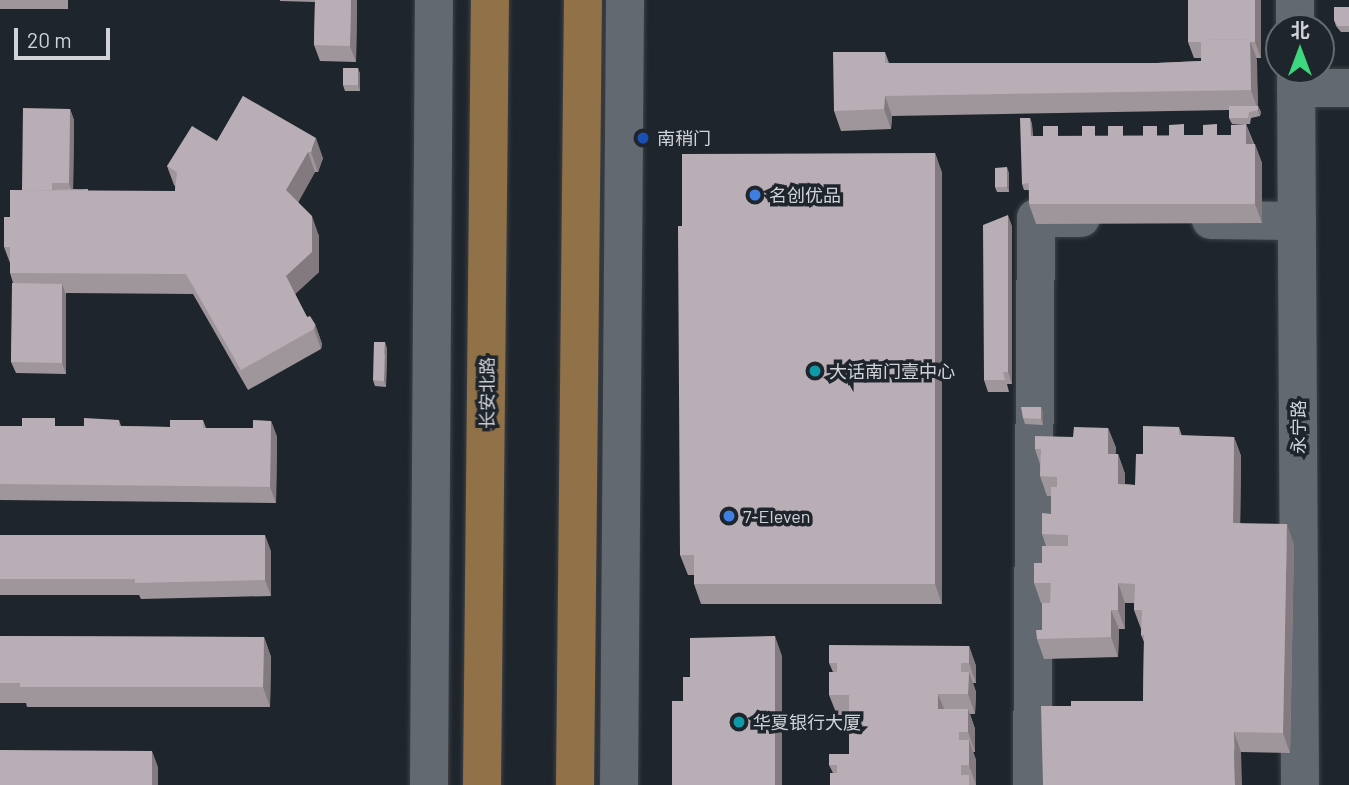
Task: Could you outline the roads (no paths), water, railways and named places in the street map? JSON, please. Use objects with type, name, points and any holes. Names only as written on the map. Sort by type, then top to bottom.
[{"type":"main road","name":"长安北路","points":[[482,785],[490,0]]},
{"type":"main road","points":[[575,785],[583,0]]},
{"type":"street","points":[[429,785],[434,0]]},
{"type":"street","points":[[619,785],[625,0]]},
{"type":"street","name":"永宁路","points":[[1296,84],[1300,785]]},
{"type":"street","points":[[1325,84],[1349,88]]},
{"type":"street","points":[[1032,785],[1036,218],[1119,219]]},
{"type":"street","points":[[1173,219],[1297,221]]},
{"type":"place","name":"南稍门","points":[[643,138]]},
{"type":"place","name":"名创优品","points":[[755,195]]},
{"type":"place","name":"大话南门壹中心","points":[[815,371]]},
{"type":"place","name":"7-Eleven","points":[[729,516]]},
{"type":"place","name":"华夏银行大厦","points":[[739,722]]}]
